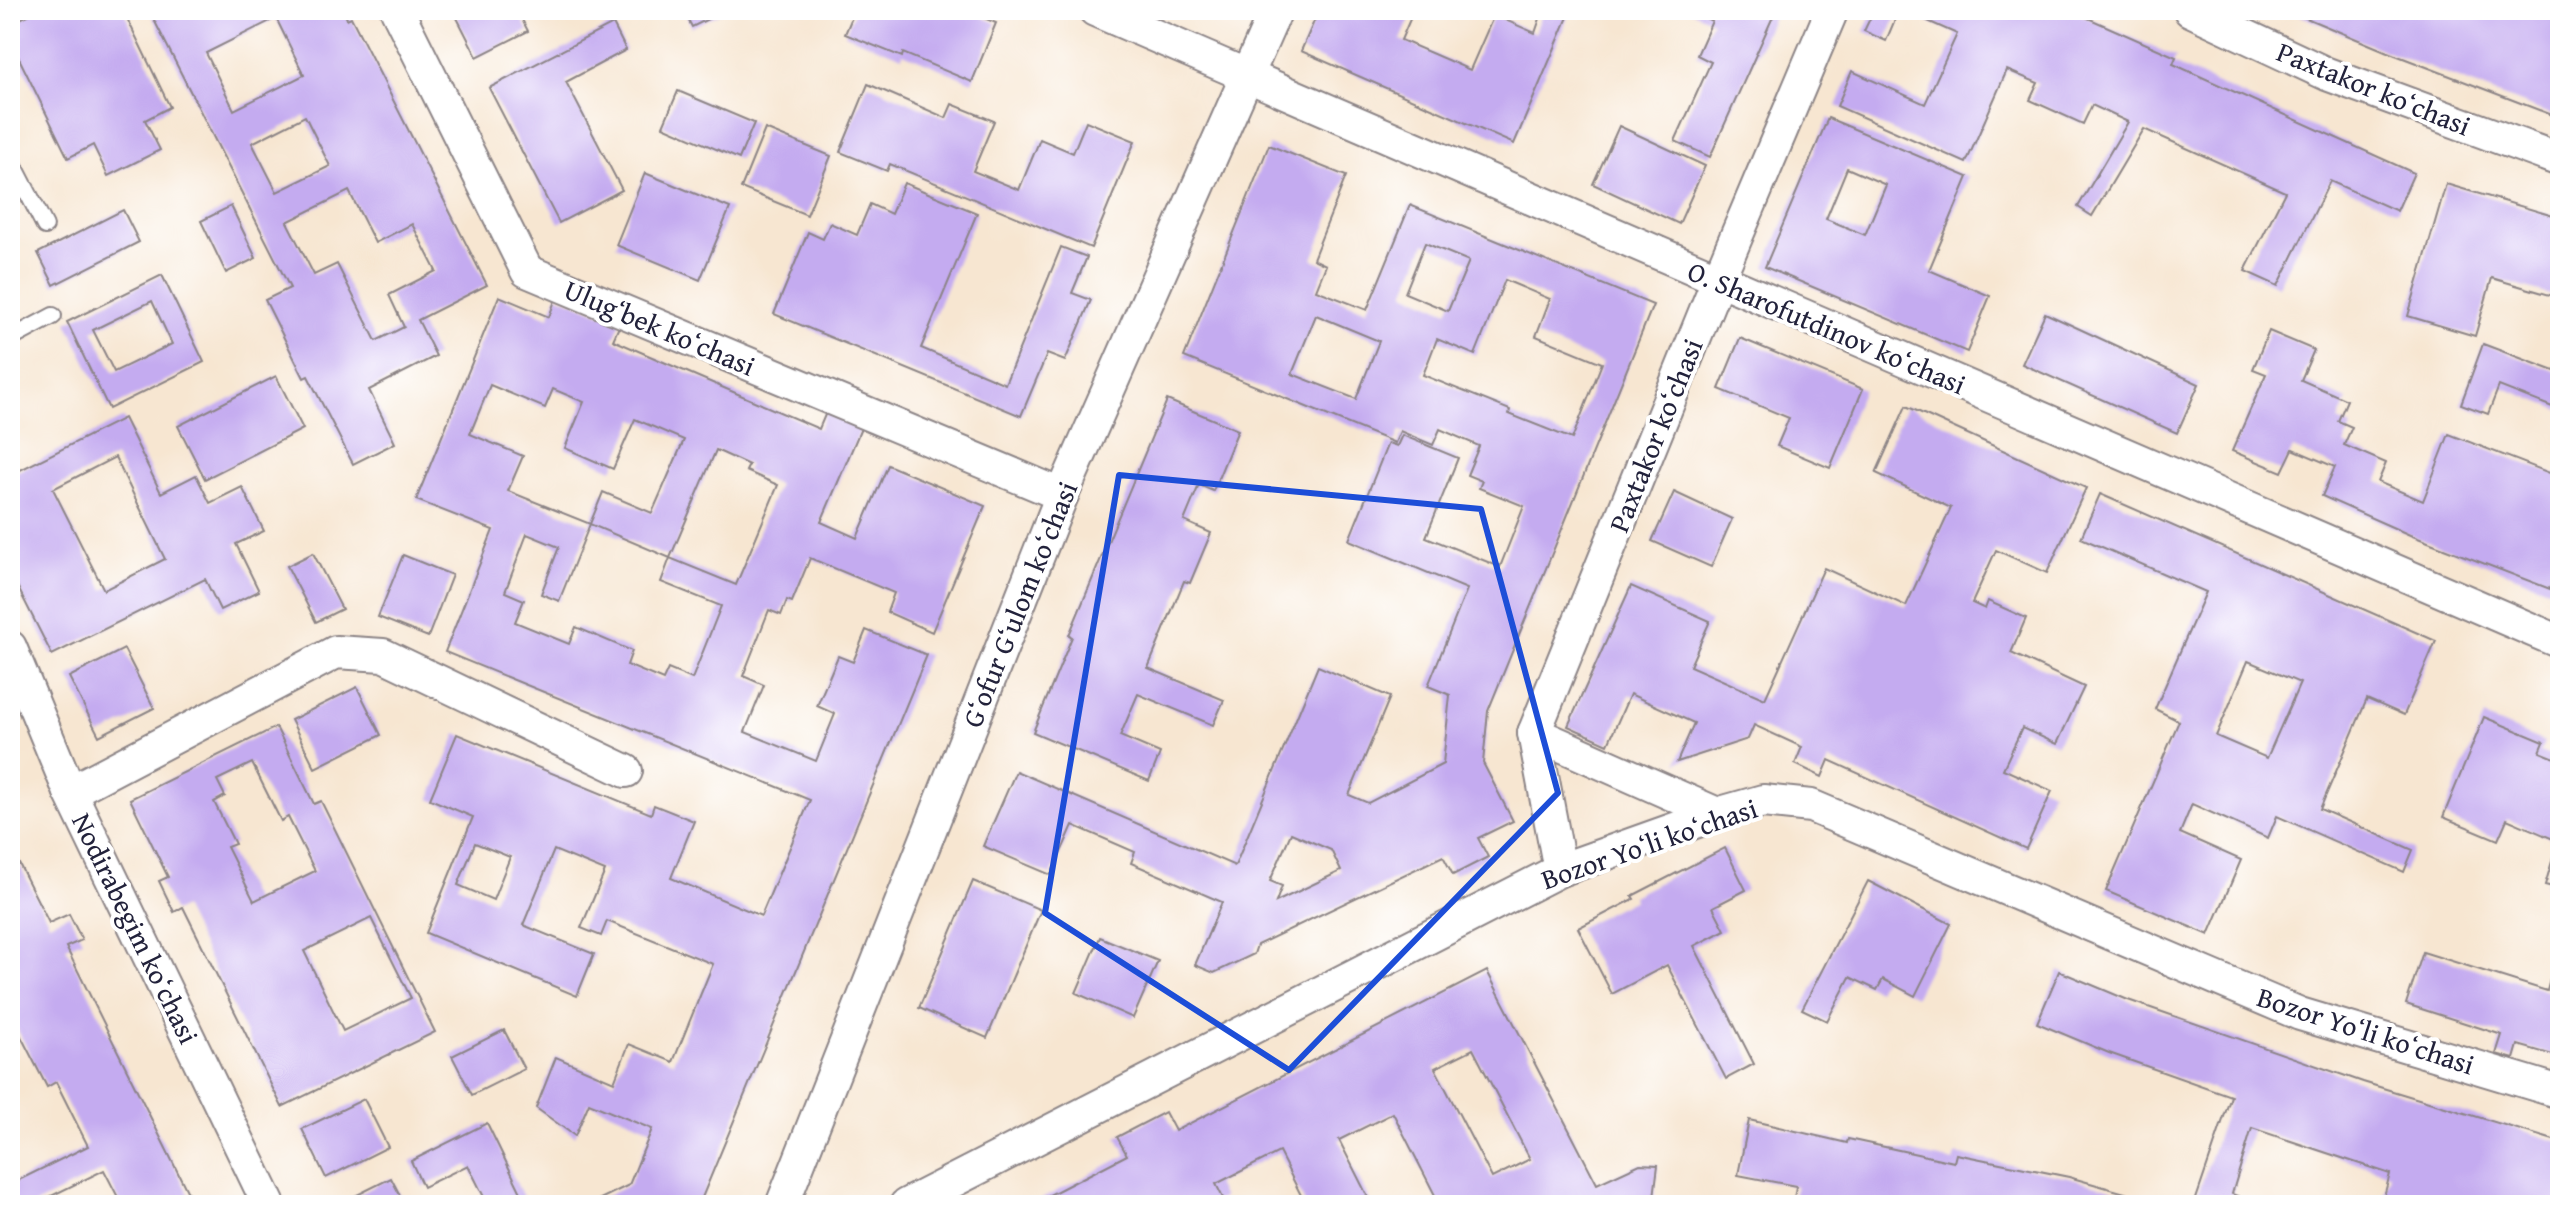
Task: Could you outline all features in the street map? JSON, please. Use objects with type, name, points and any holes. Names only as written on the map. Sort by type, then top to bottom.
[{"type":"street","name":"Ulugʻbek koʻchasi","points":[[397,10],[527,271],[1062,495]]},
{"type":"street","name":"O. Sharofutdinov koʻchasi","points":[[1095,10],[2560,642]]},
{"type":"street","name":"Gʻofur Gʻulom koʻchasi","points":[[782,1205],[1062,495],[1276,10]]},
{"type":"street","name":"Paxtakor koʻchasi","points":[[1534,733],[1718,280],[1832,10]]},
{"type":"street","name":"Paxtakor koʻchasi","points":[[2190,10],[2327,74],[2560,160]]},
{"type":"street","name":"Nodirabegim koʻchasi","points":[[10,647],[70,792],[269,1205]]},
{"type":"street","points":[[70,792],[336,652],[383,655],[626,771]]},
{"type":"street","points":[[1534,733],[1717,814]]},
{"type":"street","points":[[1534,733],[1560,870]]},
{"type":"street","name":"Bozor Yoʻli koʻchasi","points":[[906,1205],[1560,870],[1717,814],[1763,801],[1811,806],[2300,1014],[2560,1092]]},
{"type":"lane","points":[[10,158],[45,226]]},
{"type":"lane","points":[[10,339],[53,316]]},
{"type":"highlighted area","points":[[1119,475],[1481,509],[1558,793],[1289,1070],[1045,913]]},
{"type":"building","points":[[28,10],[123,10],[170,107],[145,120],[160,150],[108,176],[93,145],[68,158],[10,40],[10,24],[30,14]]},
{"type":"building","points":[[149,10],[230,10],[231,13],[237,10],[343,10],[347,19],[351,17],[487,285],[418,320],[436,356],[369,390],[395,443],[353,464],[308,376],[304,378],[265,300],[290,288]],"holes":[[[276,18],[304,75],[234,110],[206,53]],[[305,116],[330,166],[277,192],[252,143]],[[349,191],[375,243],[412,224],[436,271],[389,295],[404,327],[376,341],[337,264],[314,275],[287,222]]]},
{"type":"building","points":[[453,10],[517,10],[528,31],[477,57]]},
{"type":"building","points":[[683,10],[726,10],[692,27]]},
{"type":"building","points":[[855,10],[965,10],[996,23],[972,82],[903,53],[902,57],[845,34]]},
{"type":"building","points":[[1319,10],[1414,10],[1401,40],[1470,70],[1494,15],[1535,33],[1543,10],[1571,10],[1514,144],[1301,51]]},
{"type":"building","points":[[1689,10],[1776,10],[1710,157],[1675,141],[1711,62],[1697,55],[1712,21]]},
{"type":"building","points":[[1874,10],[1899,10],[1886,41],[1864,31]]},
{"type":"building","points":[[1903,10],[2070,10],[2176,57],[2173,64],[2414,173],[2397,211],[2330,181],[2278,286],[2245,271],[2285,192],[2144,129],[2092,216],[2078,207],[2128,122],[2092,105],[2083,124],[2030,100],[2038,83],[2007,70],[1966,163],[1837,106],[1852,71],[1925,104],[1957,34]]},
{"type":"building","points":[[2287,10],[2547,10],[2560,15],[2560,118],[2390,53]]},
{"type":"building","points":[[613,24],[626,50],[566,82],[622,190],[559,223],[489,88]]},
{"type":"building","points":[[868,84],[946,118],[952,104],[994,121],[973,171],[1019,190],[1040,139],[1073,153],[1086,121],[1135,141],[1091,248],[890,164],[887,171],[840,152]]},
{"type":"building","points":[[678,91],[754,123],[739,159],[663,126]]},
{"type":"building","points":[[1828,118],[1968,177],[1929,270],[1990,296],[1967,352],[1765,267]],"holes":[[[1847,168],[1886,185],[1865,235],[1826,219]]]},
{"type":"building","points":[[1619,126],[1705,166],[1679,224],[1593,184]]},
{"type":"building","points":[[765,129],[831,156],[807,215],[741,188]]},
{"type":"building","points":[[1269,145],[1346,176],[1313,259],[1326,265],[1316,290],[1367,310],[1410,205],[1653,305],[1488,711],[1483,763],[1513,821],[1478,838],[1488,857],[1453,875],[1443,856],[1257,945],[1254,954],[1214,973],[1195,965],[1222,902],[1131,863],[1135,852],[1073,825],[1051,875],[983,846],[1016,771],[1235,866],[1318,666],[1390,697],[1349,795],[1368,803],[1443,764],[1450,695],[1428,686],[1467,589],[1349,540],[1388,443],[1397,446],[1402,435],[1458,458],[1426,537],[1500,567],[1524,506],[1479,488],[1482,481],[1467,475],[1479,446],[1440,429],[1433,445],[1400,431],[1395,443],[1184,357]],"holes":[[[1425,243],[1469,261],[1448,311],[1405,293]],[[1505,280],[1550,299],[1536,336],[1602,363],[1572,439],[1423,375],[1437,339],[1475,355]],[[1316,315],[1379,341],[1356,399],[1292,374]],[[1291,833],[1331,850],[1341,871],[1276,902],[1282,886],[1270,881]]]},
{"type":"building","points":[[645,173],[730,208],[700,280],[616,245]]},
{"type":"building","points":[[904,183],[977,213],[921,348],[1005,384],[1061,247],[1087,257],[1072,293],[1091,300],[1065,361],[1047,354],[1021,416],[774,314],[808,232],[823,239],[830,223],[857,235],[870,204],[891,214]]},
{"type":"building","points":[[2446,184],[2560,218],[2560,298],[2492,278],[2475,336],[2408,316]]},
{"type":"building","points":[[231,206],[256,258],[226,273],[201,221]]},
{"type":"building","points":[[123,210],[139,242],[54,285],[38,253]]},
{"type":"building","points":[[162,275],[204,362],[109,409],[67,322]],"holes":[[[152,301],[172,344],[114,372],[93,330]]]},
{"type":"building","points":[[557,295],[621,322],[613,340],[819,429],[827,410],[862,426],[821,522],[857,538],[888,465],[985,506],[932,632],[887,612],[894,593],[810,558],[792,602],[787,600],[781,615],[769,610],[743,676],[764,685],[745,732],[816,761],[835,714],[817,706],[838,656],[853,662],[866,630],[927,655],[699,1205],[588,1205],[629,1185],[652,1129],[589,1103],[575,1136],[536,1108],[556,1057],[614,1082],[629,1044],[673,1062],[713,964],[607,921],[601,936],[581,928],[605,871],[554,850],[523,925],[594,954],[577,996],[426,933],[473,817],[430,799],[457,734],[651,814],[654,805],[694,821],[671,878],[761,916],[810,800],[445,652],[493,530],[416,500],[499,296],[549,317]],"holes":[[[490,385],[545,408],[553,389],[584,402],[565,448],[613,469],[635,419],[684,440],[652,513],[603,492],[590,524],[508,491],[523,456],[470,434]],[[716,450],[749,465],[746,471],[778,485],[736,585],[670,558]],[[590,524],[670,558],[661,582],[721,606],[692,679],[668,669],[663,680],[627,665],[632,651],[576,627],[569,644],[515,622],[524,600],[505,592],[527,534],[559,547],[541,594],[559,601]],[[475,843],[510,857],[493,900],[458,885]]]},
{"type":"building","points":[[2045,313],[2199,384],[2177,433],[2022,364]]},
{"type":"building","points":[[2269,331],[2314,350],[2301,380],[2347,400],[2338,421],[2352,427],[2344,445],[2386,463],[2378,482],[2423,501],[2449,434],[2560,477],[2560,562],[2550,589],[2410,535],[2322,496],[2335,467],[2293,449],[2282,472],[2232,451],[2266,374],[2253,369]]},
{"type":"building","points":[[1740,338],[1863,389],[1830,468],[1777,446],[1789,418],[1719,389]]},
{"type":"building","points":[[2483,344],[2560,373],[2560,410],[2499,386],[2488,414],[2461,404]]},
{"type":"building","points":[[276,376],[303,429],[205,479],[178,426]]},
{"type":"building","points":[[1167,400],[1238,430],[1213,491],[1199,485],[1184,521],[1211,533],[1190,583],[1184,581],[1148,668],[1224,700],[1213,725],[1138,694],[1120,736],[1160,753],[1149,781],[1033,732],[1072,637],[1069,635]]},
{"type":"building","points":[[1906,406],[2086,488],[2047,573],[1996,550],[1972,603],[1985,609],[1988,601],[2026,618],[2011,653],[2084,687],[2057,744],[2022,728],[2003,769],[2052,791],[2026,849],[1829,760],[1822,777],[1795,764],[1802,747],[1754,725],[1748,739],[1677,762],[1694,723],[1630,694],[1608,744],[1568,726],[1631,586],[1710,621],[1690,666],[1765,699],[1824,568],[1906,606],[1951,508],[1876,473]]},
{"type":"building","points":[[124,418],[161,493],[196,475],[210,503],[242,487],[264,531],[236,544],[259,591],[220,610],[205,579],[52,655],[10,572],[10,475]],"holes":[[[115,457],[165,559],[104,590],[53,489]]]},
{"type":"building","points":[[1674,492],[1732,519],[1711,567],[1652,541]]},
{"type":"building","points":[[2100,494],[2436,641],[2404,715],[2367,699],[2320,809],[2413,850],[2404,872],[2277,816],[2268,838],[2192,804],[2180,833],[2241,860],[2209,935],[2106,891],[2179,721],[2155,709],[2206,592],[2081,538]],"holes":[[[2248,661],[2300,683],[2267,758],[2216,736]]]},
{"type":"building","points":[[313,553],[342,609],[316,622],[287,566]]},
{"type":"building","points":[[403,555],[452,575],[428,637],[378,617]]},
{"type":"building","points":[[124,649],[154,708],[99,736],[69,677]]},
{"type":"building","points":[[357,687],[381,735],[315,768],[291,720]]},
{"type":"building","points":[[2484,717],[2544,742],[2540,752],[2560,760],[2560,889],[2545,885],[2558,841],[2507,819],[2498,840],[2443,817]]},
{"type":"building","points":[[276,727],[314,804],[321,801],[435,1032],[282,1107],[183,907],[174,912],[159,881],[168,877],[130,799]],"holes":[[[252,763],[281,821],[288,817],[315,871],[254,901],[227,847],[235,844],[214,802],[225,796],[217,780]],[[371,918],[411,998],[343,1031],[304,951]]]},
{"type":"building","points":[[10,846],[49,923],[69,914],[82,940],[66,947],[194,1205],[122,1205],[104,1170],[33,1205],[10,1205],[10,1178],[13,1183],[88,1146],[56,1082],[47,1087],[10,1015]]},
{"type":"building","points":[[1725,848],[1746,890],[1713,907],[1725,930],[1694,946],[1754,1064],[1726,1079],[1667,965],[1612,994],[1578,928]]},
{"type":"building","points":[[973,881],[1041,910],[987,1038],[919,1008]]},
{"type":"building","points":[[1868,881],[1951,924],[1915,996],[1883,979],[1877,990],[1850,977],[1827,1021],[1802,1009]]},
{"type":"building","points":[[1100,937],[1158,961],[1133,1018],[1076,993]]},
{"type":"building","points":[[2559,944],[2560,1057],[2518,1045],[2514,1059],[2496,1054],[2502,1035],[2406,1004],[2423,952],[2547,991]]},
{"type":"building","points":[[1487,971],[1597,1184],[1640,1164],[1658,1165],[1653,1205],[1440,1205],[1393,1113],[1339,1140],[1372,1205],[1306,1205],[1279,1152],[1216,1184],[1223,1198],[1209,1205],[1030,1205],[1127,1155],[1117,1137],[1165,1112],[1175,1131]],"holes":[[[1473,1049],[1530,1159],[1492,1178],[1435,1068]]]},
{"type":"building","points":[[2059,971],[2128,1000],[2363,1082],[2560,1142],[2560,1205],[2400,1205],[2383,1200],[2390,1174],[2252,1128],[2232,1194],[2260,1205],[2194,1205],[2231,1096],[2109,1053],[2037,1023]]},
{"type":"building","points":[[504,1030],[524,1069],[472,1095],[452,1056]]},
{"type":"building","points":[[364,1099],[388,1147],[326,1178],[302,1129]]},
{"type":"building","points":[[1749,1120],[1847,1143],[1848,1139],[1954,1162],[1956,1154],[2069,1177],[2167,1205],[1793,1205],[1796,1186],[1738,1175]]},
{"type":"building","points":[[487,1123],[527,1205],[488,1205],[468,1165],[423,1187],[411,1161]]},
{"type":"building","points":[[391,1178],[405,1205],[337,1205]]}]
